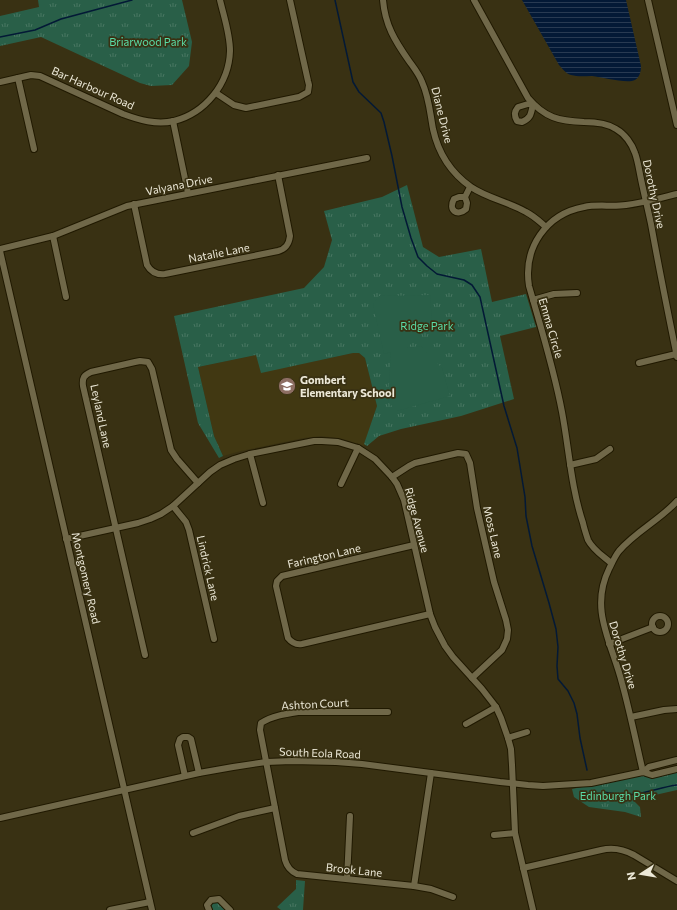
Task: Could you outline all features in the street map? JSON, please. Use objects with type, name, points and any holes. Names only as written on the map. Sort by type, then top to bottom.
[{"type":"street","name":"Bar Harbour Road","points":[[0,82],[31,75],[40,76],[123,114],[155,122],[173,121],[195,112],[203,106],[216,93],[225,76],[230,51],[220,0]]},
{"type":"street","points":[[216,93],[234,105],[246,108],[299,98],[308,92],[309,85],[290,0]]},
{"type":"street","name":"Diane Drive","points":[[383,0],[392,35],[418,74],[424,86],[438,146],[447,162],[470,187],[525,211],[546,227]]},
{"type":"street","name":"Dorothy Drive","points":[[474,0],[528,98],[533,104],[542,112],[558,119],[596,122],[617,129],[630,142],[635,152],[646,201],[677,356]]},
{"type":"street","points":[[648,0],[677,126]]},
{"type":"street","points":[[18,78],[34,149]]},
{"type":"street","points":[[173,121],[188,193]]},
{"type":"street","name":"Valyana Drive","points":[[0,250],[53,236],[134,204],[366,158]]},
{"type":"street","name":"Natalie Lane","points":[[134,204],[148,267],[153,272],[158,274],[172,273],[278,251],[285,248],[288,245],[290,236],[278,175]]},
{"type":"street","points":[[465,197],[470,187]]},
{"type":"street","name":"Emma Circle","points":[[611,563],[594,549],[588,539],[577,504],[559,395],[528,279],[529,259],[533,247],[540,234],[546,227],[557,217],[575,208],[625,205],[677,194]]},
{"type":"street","points":[[53,236],[66,297]]},
{"type":"street","name":"Montgomery Road","points":[[0,250],[152,910]]},
{"type":"street","points":[[533,300],[554,294],[577,293]]},
{"type":"street","points":[[639,363],[677,356]]},
{"type":"street","name":"Leyland Lane","points":[[145,655],[83,386],[83,380],[86,374],[140,361],[148,362],[152,369],[171,450],[177,459],[198,482]]},
{"type":"street","name":"Ridge Avenue","points":[[66,539],[116,528],[150,519],[161,514],[173,506],[198,482],[220,465],[250,454],[314,441],[322,441],[338,442],[358,448],[374,459],[392,477],[404,500],[430,614],[439,635],[453,657],[485,692],[496,707],[501,718],[511,749],[515,833],[532,910]]},
{"type":"street","points":[[341,484],[358,448]]},
{"type":"street","points":[[570,465],[596,459],[610,449]]},
{"type":"street","name":"Moss Lane","points":[[392,477],[412,464],[458,453],[466,454],[470,462],[477,508],[494,582],[508,630],[507,639],[502,650],[472,678]]},
{"type":"street","points":[[250,454],[263,503]]},
{"type":"street","name":"Dorothy Drive","points":[[643,772],[621,679],[603,624],[600,599],[604,581],[611,563],[619,551],[662,516],[677,501]]},
{"type":"street","name":"Lindrick Lane","points":[[173,506],[186,522],[189,530],[214,639]]},
{"type":"street","name":"Farington Lane","points":[[414,545],[282,576],[277,581],[276,586],[288,638],[292,642],[302,644],[430,614]]},
{"type":"street","points":[[609,644],[653,627]]},
{"type":"street","points":[[466,724],[496,707]]},
{"type":"street","points":[[630,717],[677,709]]},
{"type":"street","name":"Ashton Court","points":[[266,762],[260,730],[262,723],[269,718],[298,712],[388,712]]},
{"type":"street","points":[[508,738],[527,732]]},
{"type":"street","points":[[185,776],[178,745],[180,739],[183,737],[188,737],[191,739],[199,773]]},
{"type":"street","name":"South Eola Road","points":[[0,818],[199,773],[266,762],[292,761],[362,764],[543,786],[591,783],[643,772],[649,767],[677,760]]},
{"type":"street","name":"Brook Lane","points":[[266,762],[284,860],[289,869],[297,874],[414,886],[431,889],[453,897]]},
{"type":"street","name":"South Eola Road","points":[[643,772],[652,775],[677,769]]},
{"type":"street","points":[[414,886],[431,773]]},
{"type":"street","points":[[193,833],[239,816],[275,808]]},
{"type":"street","points":[[347,879],[350,816]]},
{"type":"street","points":[[494,835],[515,833]]},
{"type":"street","points":[[523,868],[614,848],[627,851],[677,881]]},
{"type":"street","points":[[209,910],[208,905],[211,900],[215,899],[218,899],[230,910]]},
{"type":"street","points":[[110,910],[150,902]]},
{"type":"shaded area","name":"Gombert Elementary School","points":[[359,353],[365,358],[377,406],[364,446],[343,439],[321,436],[304,438],[223,456],[214,436],[198,367],[256,355],[257,357],[292,366]]},
{"type":"green space","name":"Briarwood Park","points":[[38,0],[182,0],[192,42],[189,66],[172,85],[151,86],[140,83],[41,37],[0,46],[0,16],[39,7]]},
{"type":"green space","name":"Ridge Park","points":[[407,185],[423,247],[439,257],[481,249],[492,302],[526,294],[536,327],[500,336],[514,399],[461,416],[401,429],[379,436],[367,446],[364,444],[377,406],[365,358],[359,353],[261,373],[256,355],[198,367],[214,436],[223,456],[219,458],[198,423],[174,316],[304,288],[324,267],[332,240],[324,211],[382,197]]},
{"type":"green space","points":[[430,295],[432,321],[407,348],[421,346],[442,368],[450,396],[397,411],[388,402],[391,352],[384,354],[373,304],[379,296]]},
{"type":"green space","name":"Edinburgh Park","points":[[677,768],[677,790],[633,800],[640,807],[641,817],[625,812],[589,807],[574,797],[572,789]]},
{"type":"green space","points":[[296,880],[305,881],[303,910],[281,910],[277,907],[296,889]]},
{"type":"green space","points":[[214,902],[221,904],[225,910],[213,910],[211,906]]},
{"type":"water","points":[[522,0],[626,0],[641,66],[638,77],[635,80],[626,81],[592,76],[576,76],[567,73],[559,65]]},
{"type":"waterway","points":[[0,37],[35,30],[61,19],[132,0]]},
{"type":"waterway","points":[[335,0],[353,82],[359,92],[381,113],[384,122],[402,207],[418,257],[437,274],[464,280],[472,285],[480,297],[504,406],[517,448],[525,497],[526,516],[532,546],[556,629],[558,647],[558,679],[568,691],[574,703],[587,770]]},
{"type":"waterway","points":[[603,792],[632,795],[677,785]]},
{"type":"place","name":"Gombert Elementary School","points":[[287,386]]}]
